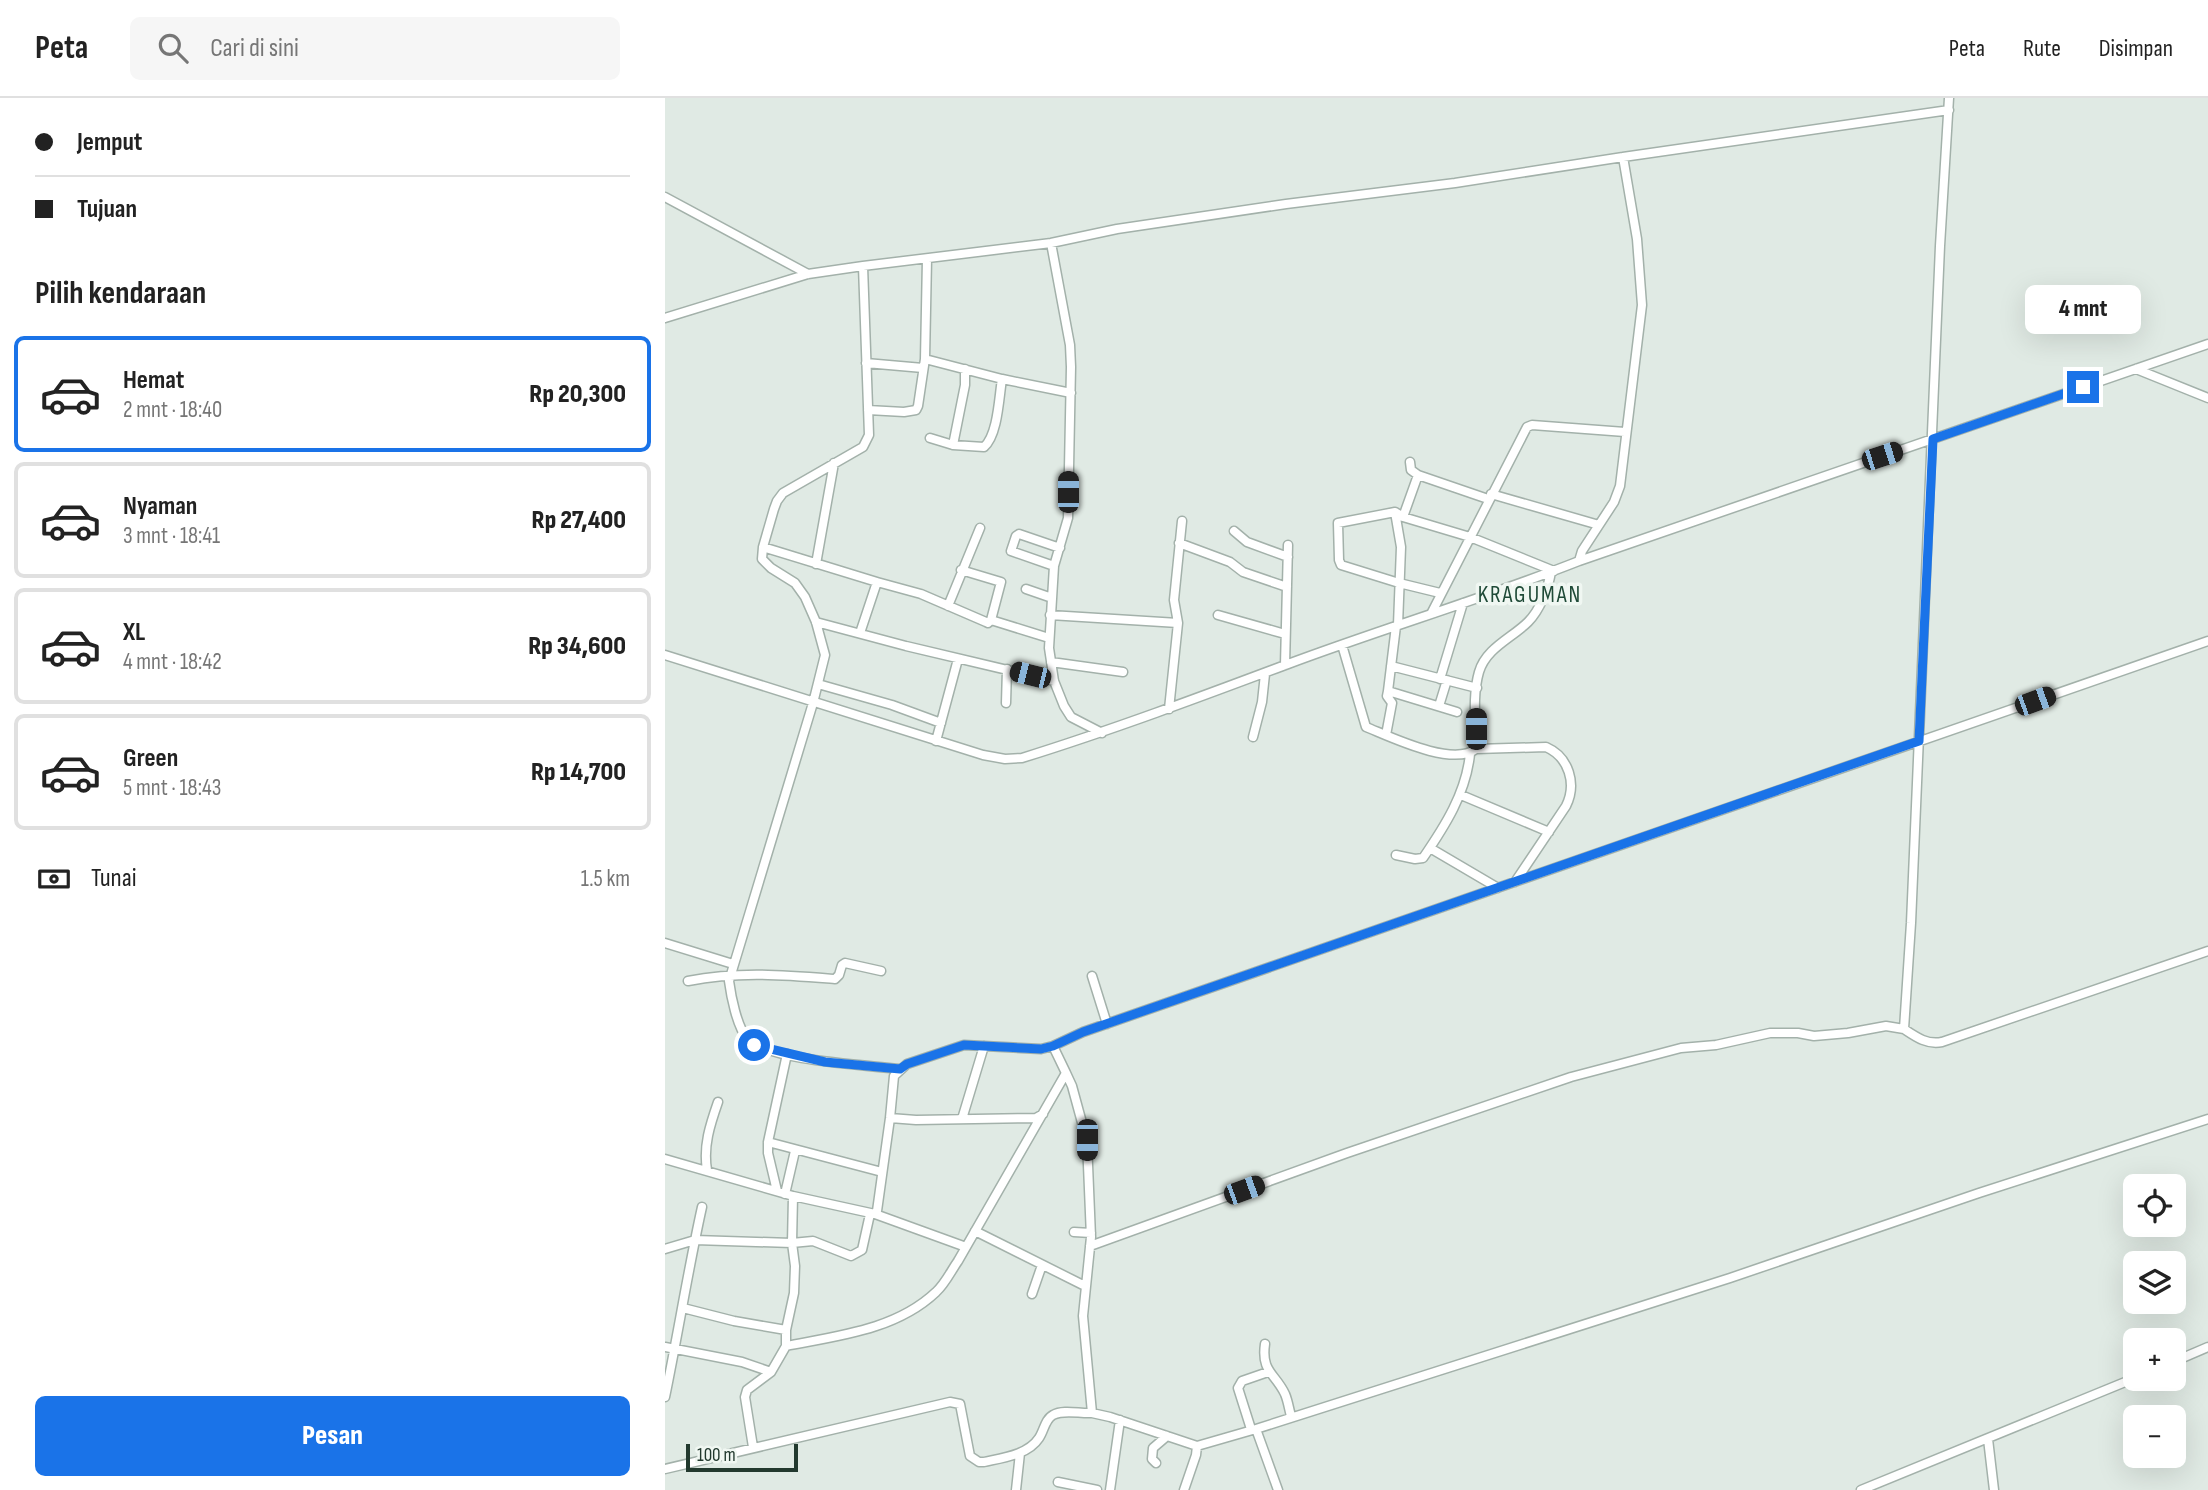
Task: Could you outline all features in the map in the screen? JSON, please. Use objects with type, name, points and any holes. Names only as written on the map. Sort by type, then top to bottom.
[{"type":"street","points":[[1904,1029],[1949,98]]},
{"type":"street","points":[[665,318],[808,274],[1051,243],[1131,227],[1286,204],[1455,183],[1949,110]]},
{"type":"street","points":[[1579,561],[1582,551],[1614,502],[1620,486],[1642,305],[1637,239],[1623,157]]},
{"type":"street","points":[[665,197],[808,274]]},
{"type":"street","points":[[1051,243],[1070,345],[1071,393],[1068,518],[1054,566],[1049,638],[1051,662],[1057,692],[1071,716],[1102,733]]},
{"type":"street","points":[[868,410],[916,410],[924,363],[927,259]]},
{"type":"street","points":[[863,266],[869,435],[867,442],[863,447],[783,493],[777,500],[763,547],[764,562],[795,583],[805,597],[816,622],[825,655],[729,981],[744,1035],[754,1045],[825,1062],[900,1069]]},
{"type":"street","points":[[665,656],[995,758],[1022,758],[1102,733],[1397,625],[2208,344]]},
{"type":"street","points":[[866,363],[924,363],[965,369],[1071,393]]},
{"type":"street","points":[[953,445],[965,385],[965,369]]},
{"type":"street","points":[[2136,369],[2208,398]]},
{"type":"street","points":[[930,438],[953,445],[984,447],[988,444],[995,423],[1002,379]]},
{"type":"street","points":[[1431,614],[1527,427],[1532,425],[1625,432]]},
{"type":"street","points":[[1410,461],[1411,470],[1418,475],[1599,525]]},
{"type":"street","points":[[816,564],[834,463]]},
{"type":"street","points":[[1403,517],[1418,475]]},
{"type":"street","points":[[1440,593],[1341,565],[1336,526],[1342,521],[1395,512],[1403,517],[1470,537],[1553,572]]},
{"type":"street","points":[[1386,735],[1392,703],[1387,696],[1397,625],[1401,547],[1395,512]]},
{"type":"street","points":[[1169,709],[1178,623],[1174,600],[1182,520]]},
{"type":"street","points":[[948,606],[980,528]]},
{"type":"street","points":[[1234,531],[1247,542],[1288,557]]},
{"type":"street","points":[[1054,566],[1011,551],[1016,536],[1019,534],[1060,548]]},
{"type":"street","points":[[1179,542],[1230,562],[1244,572],[1287,587]]},
{"type":"street","points":[[1285,665],[1288,545]]},
{"type":"street","points":[[763,547],[921,594],[988,623],[991,620],[1049,638]]},
{"type":"street","points":[[961,570],[1001,582],[991,620]]},
{"type":"street","points":[[1397,855],[1423,858],[1461,795],[1473,751],[1479,671],[1493,650],[1530,621],[1553,572]]},
{"type":"street","points":[[860,633],[877,583]]},
{"type":"street","points":[[1026,589],[1052,598]]},
{"type":"street","points":[[1439,706],[1463,603]]},
{"type":"street","points":[[1050,615],[1178,623]]},
{"type":"street","points":[[1218,615],[1285,634]]},
{"type":"street","points":[[816,622],[1053,681]]},
{"type":"street","points":[[665,1249],[695,1240],[792,1243],[813,1241],[846,1255],[855,1255],[864,1245],[873,1214],[877,1211],[894,1076],[907,1064],[964,1045],[1041,1049],[1053,1046],[1083,1032],[2208,641]]},
{"type":"street","points":[[1342,645],[1366,727],[1413,747],[1433,752],[1546,747],[1560,758],[1569,771],[1573,785],[1571,796],[1515,882]]},
{"type":"street","points":[[936,741],[958,659]]},
{"type":"street","points":[[1051,662],[1123,671]]},
{"type":"street","points":[[1391,666],[1477,688]]},
{"type":"street","points":[[1006,703],[1007,669]]},
{"type":"street","points":[[1253,737],[1262,702],[1265,674]]},
{"type":"street","points":[[817,684],[892,705],[941,723]]},
{"type":"street","points":[[1388,691],[1457,712]]},
{"type":"street","points":[[1461,795],[1549,832]]},
{"type":"street","points":[[1430,848],[1497,888]]},
{"type":"street","points":[[665,943],[733,964]]},
{"type":"street","points":[[1090,1247],[1347,1153],[1583,1073],[1681,1048],[1716,1045],[1770,1033],[1814,1036],[1886,1026],[1904,1029],[1923,1041],[1942,1042],[2208,951]]},
{"type":"street","points":[[688,981],[730,974],[835,979],[845,963],[881,971]]},
{"type":"street","points":[[1092,976],[1107,1024]]},
{"type":"street","points":[[962,1119],[983,1046]]},
{"type":"street","points":[[1053,1046],[1075,1097],[1087,1140],[1091,1233],[1083,1316],[1092,1413]]},
{"type":"street","points":[[754,1447],[745,1397],[747,1390],[771,1373],[786,1346],[786,1330],[794,1293],[795,1266],[785,1194],[768,1153],[787,1054]]},
{"type":"street","points":[[786,1346],[838,1336],[891,1321],[938,1291],[1066,1073]]},
{"type":"street","points":[[708,1170],[704,1154],[718,1102]]},
{"type":"street","points":[[890,1118],[1036,1118],[1043,1114]]},
{"type":"street","points":[[665,1469],[955,1402],[960,1404],[962,1409],[970,1456],[974,1460],[984,1462],[1020,1453],[1038,1441],[1048,1419],[1063,1412],[1092,1413],[1120,1420],[1196,1446],[1730,1278],[2208,1119]]},
{"type":"street","points":[[768,1142],[882,1172]]},
{"type":"street","points":[[785,1194],[795,1151]]},
{"type":"street","points":[[665,1160],[708,1170],[785,1194],[873,1214],[966,1247]]},
{"type":"street","points":[[665,1397],[702,1207]]},
{"type":"street","points":[[975,1231],[1085,1286]]},
{"type":"street","points":[[1074,1232],[1091,1233]]},
{"type":"street","points":[[1032,1294],[1042,1265]]},
{"type":"street","points":[[684,1308],[734,1321],[786,1330]]},
{"type":"street","points":[[1265,1344],[1264,1357],[1268,1372],[1285,1395],[1291,1416]]},
{"type":"street","points":[[665,1347],[742,1362],[771,1373]]},
{"type":"street","points":[[2186,1357],[2208,1348]]},
{"type":"street","points":[[1268,1372],[1242,1381],[1238,1388],[1278,1490]]},
{"type":"street","points":[[1861,1490],[2123,1383]]},
{"type":"street","points":[[1110,1490],[1120,1420]]},
{"type":"street","points":[[1156,1463],[1152,1459],[1153,1448],[1167,1436]]},
{"type":"street","points":[[1988,1439],[1994,1490]]},
{"type":"street","points":[[1184,1490],[1196,1455],[1196,1446]]},
{"type":"street","points":[[1016,1490],[1020,1453]]},
{"type":"street","points":[[1058,1482],[1097,1490]]},
{"type":"district","name":"KRAGUMAN","points":[[1530,595]]},
{"type":"route","points":[[754,1045],[825,1062],[900,1069],[907,1064],[964,1045],[1041,1049],[1053,1046],[1083,1032],[1919,741],[1933,439],[2083,387]]}]
